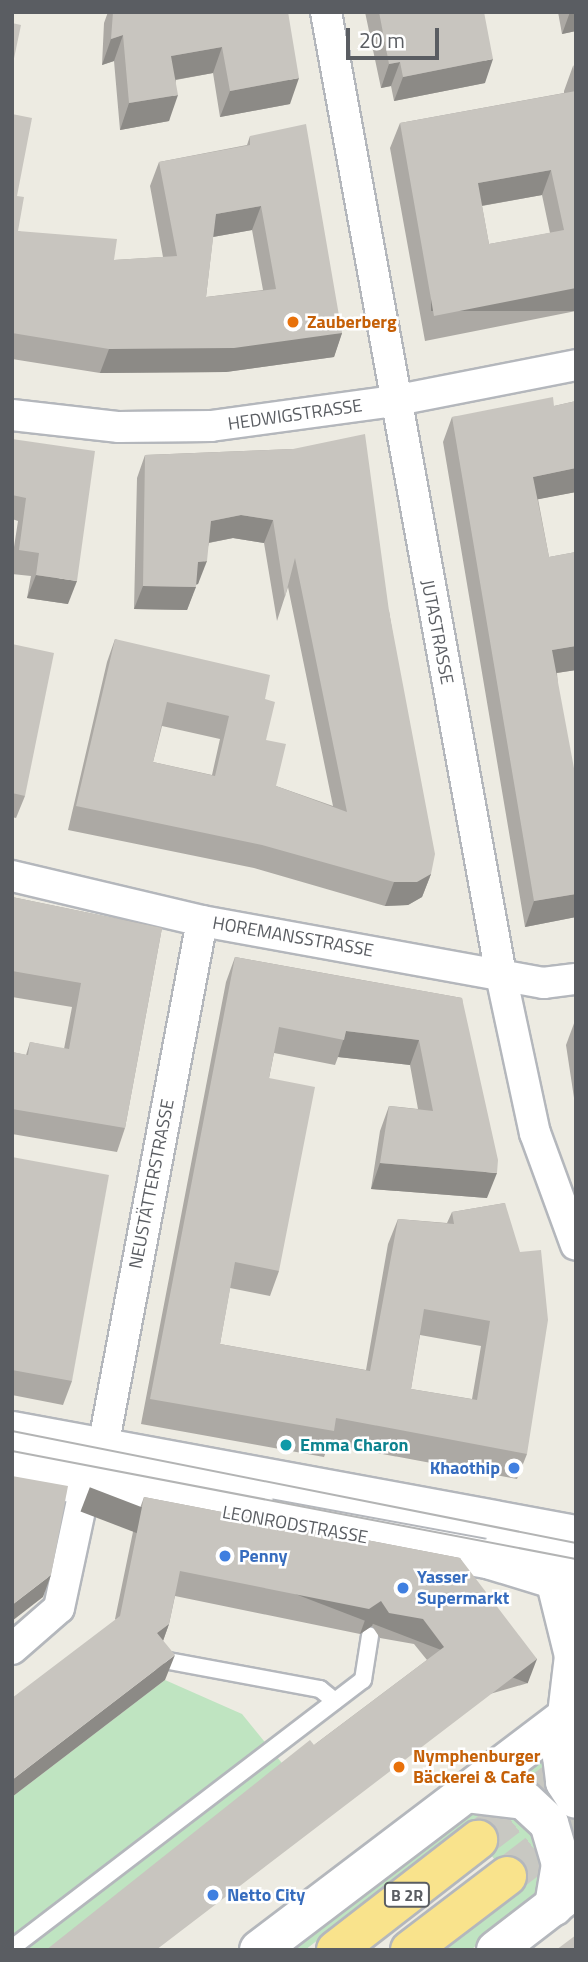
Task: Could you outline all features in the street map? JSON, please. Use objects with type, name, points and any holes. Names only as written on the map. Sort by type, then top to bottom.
[{"type":"highway","name":"B 2R","points":[[336,1950],[478,1840]]},
{"type":"highway","name":"B 2R","points":[[410,1950],[507,1876]]},
{"type":"main road","points":[[12,1431],[103,1447],[572,1555],[572,1711],[563,1770],[576,1799]]},
{"type":"main road","name":"LEONRODSTRASSE","points":[[12,1472],[491,1560],[572,1555]]},
{"type":"main road","points":[[259,1950],[572,1711]]},
{"type":"main road","points":[[465,1793],[524,1800],[549,1823],[561,1864],[565,1897],[496,1950]]},
{"type":"street","name":"JUTASTRASSE","points":[[326,12],[393,401],[501,975],[535,1133],[576,1245]]},
{"type":"street","name":"HEDWIGSTRASSE","points":[[12,415],[119,427],[211,426],[393,401],[576,365]]},
{"type":"street","name":"HOREMANSSTRASSE","points":[[12,876],[202,921],[543,983],[576,979]]},
{"type":"street","name":"NEUSTÄTTERSTRASSE","points":[[103,1447],[202,921]]},
{"type":"street","points":[[12,1649],[59,1608],[85,1487]]},
{"type":"lane","points":[[12,1451],[572,1555]]},
{"type":"lane","points":[[12,1948],[363,1680],[370,1636]]},
{"type":"lane","points":[[158,1660],[320,1689],[335,1701]]},
{"type":"green space","points":[[165,1680],[242,1714],[290,1773],[70,1950],[12,1950],[12,1797]]},
{"type":"green space","points":[[550,1746],[576,1818],[576,1869],[503,1782]]},
{"type":"green space","points":[[502,1807],[538,1830],[544,1886],[471,1950],[443,1950],[519,1891],[467,1824],[305,1950],[283,1950],[460,1814]]},
{"type":"building","points":[[113,12],[288,12],[299,78],[230,91],[222,47],[171,56],[178,95],[129,103],[123,35],[111,39]]},
{"type":"building","points":[[379,12],[484,12],[493,59],[403,77],[400,62],[389,64]]},
{"type":"building","points":[[12,23],[21,25],[12,68]]},
{"type":"building","points":[[576,91],[576,288],[434,316],[400,123]],"holes":[[[551,170],[564,230],[489,244],[478,183]]]},
{"type":"building","points":[[12,114],[32,118],[17,196],[24,197],[18,231],[117,239],[114,260],[177,256],[159,162],[250,145],[250,136],[306,124],[342,333],[234,348],[109,349],[12,333]],"holes":[[[261,206],[276,289],[206,297],[216,214]]]},
{"type":"building","points":[[553,397],[554,406],[576,401],[576,468],[533,477],[549,557],[576,552],[576,646],[552,650],[576,779],[576,894],[534,901],[452,417]]},
{"type":"building","points":[[365,434],[389,611],[435,854],[431,874],[417,882],[394,882],[262,845],[76,806],[115,639],[270,675],[265,699],[275,702],[266,740],[286,744],[276,786],[347,812],[295,558],[285,597],[273,520],[241,515],[211,521],[207,561],[198,562],[196,587],[143,586],[145,455],[293,449]],"holes":[[[167,702],[229,716],[215,776],[153,762]]]},
{"type":"building","points":[[12,439],[95,451],[77,581],[36,575],[39,553],[19,550],[26,498],[12,495]]},
{"type":"building","points":[[12,644],[54,653],[25,796],[12,793]]},
{"type":"building","points":[[12,897],[162,928],[125,1128],[12,1109],[12,1052],[28,1055],[30,1042],[69,1049],[81,983],[12,971]]},
{"type":"building","points":[[235,957],[462,998],[498,1160],[497,1173],[380,1163],[389,1106],[433,1111],[419,1040],[346,1031],[344,1040],[279,1027],[269,1078],[315,1087],[279,1271],[235,1262],[220,1344],[370,1371],[398,1219],[454,1224],[452,1212],[505,1203],[520,1252],[541,1250],[548,1320],[527,1454],[336,1418],[334,1431],[150,1399]],"holes":[[[424,1309],[490,1321],[477,1400],[411,1389]]]},
{"type":"building","points":[[12,1157],[109,1175],[72,1381],[12,1370]]},
{"type":"building","points":[[12,1476],[68,1486],[51,1575],[12,1605]]},
{"type":"building","points":[[144,1497],[460,1558],[537,1659],[156,1950],[46,1950],[310,1740],[314,1745],[444,1647],[423,1619],[389,1613],[381,1601],[369,1609],[180,1571],[169,1624],[157,1633],[175,1655],[12,1780],[12,1698],[120,1616]]},
{"type":"building","points":[[576,1935],[576,1950],[556,1950]]},
{"type":"tunnel","points":[[478,1840],[576,1765]]},
{"type":"tunnel","points":[[507,1876],[576,1823]]},
{"type":"tram line","points":[[12,1431],[576,1543]]},
{"type":"tram line","points":[[12,1451],[576,1559]]},
{"type":"place","name":"Zauberberg","points":[[293,322]]},
{"type":"place","name":"Emma Charon","points":[[286,1445]]},
{"type":"place","name":"Khaothip","points":[[514,1468]]},
{"type":"place","name":"Penny","points":[[225,1556]]},
{"type":"place","name":"Yasser Supermarkt","points":[[403,1588]]},
{"type":"place","name":"Nymphenburger Bäckerei & Cafe","points":[[399,1767]]},
{"type":"place","name":"Netto City","points":[[213,1895]]}]
